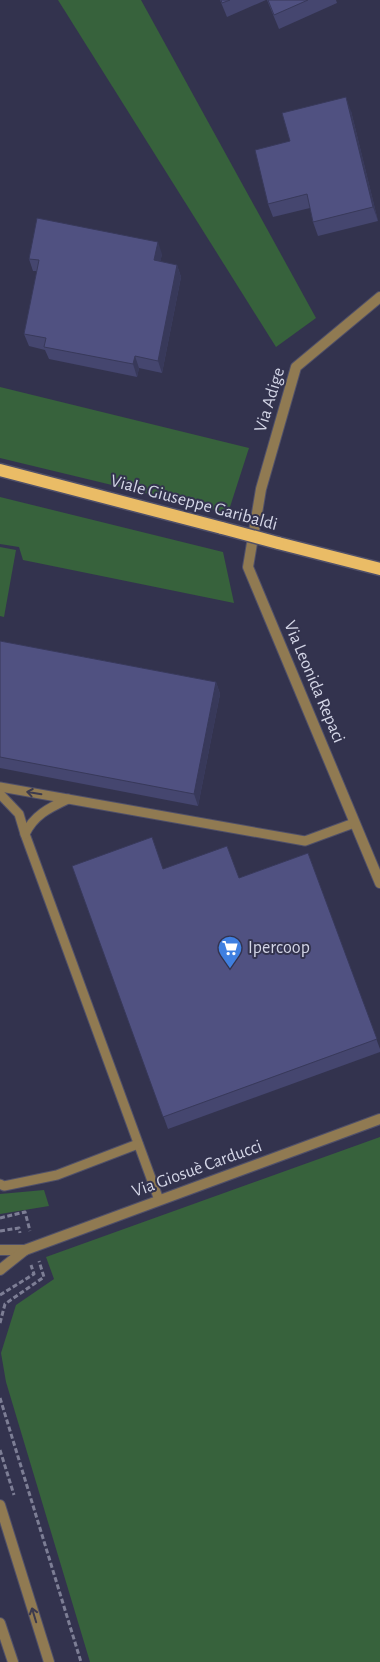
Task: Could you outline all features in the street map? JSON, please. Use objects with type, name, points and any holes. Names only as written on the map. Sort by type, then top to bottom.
[{"type":"main road","name":"Viale Giuseppe Garibaldi","points":[[0,470],[380,569]]},
{"type":"street","name":"Via Adige","points":[[261,489],[296,367],[380,297]]},
{"type":"street","name":"Via Leonida Repaci","points":[[261,489],[248,567],[380,883]]},
{"type":"street","name":"Via Giosuè Carducci","points":[[0,1270],[25,1250],[380,1119]]},
{"type":"street","name":"Via Giosuè Carducci","points":[[0,1250],[25,1250]]},
{"type":"street","points":[[0,1505],[49,1662]]},
{"type":"street","points":[[0,1623],[12,1662]]},
{"type":"lane","points":[[0,787],[304,841],[354,823]]},
{"type":"lane","points":[[0,794],[19,814],[24,834],[159,1200]]},
{"type":"lane","points":[[24,834],[31,822],[45,810],[68,798]]},
{"type":"lane","points":[[0,1184],[4,1186],[57,1175],[138,1144]]},
{"type":"path","points":[[0,1398],[81,1662]]},
{"type":"green space","points":[[58,0],[141,0],[316,318],[276,347]]},
{"type":"green space","points":[[0,387],[249,448],[228,513],[0,458]]},
{"type":"green space","points":[[0,497],[223,552],[234,603],[23,560],[19,547],[0,544]]},
{"type":"green space","points":[[0,547],[16,550],[4,617],[0,616]]},
{"type":"green space","points":[[380,1137],[380,1662],[90,1662],[6,1382],[1,1353],[16,1305],[54,1279],[46,1257]]},
{"type":"green space","points":[[44,1190],[49,1206],[0,1214],[0,1194]]},
{"type":"building","points":[[268,0],[308,0],[274,15]]},
{"type":"building","points":[[346,97],[373,207],[313,222],[307,194],[268,204],[255,150],[290,141],[282,113]]},
{"type":"building","points":[[37,218],[158,242],[154,260],[177,265],[158,361],[135,356],[133,364],[44,347],[46,338],[24,334],[39,260],[29,259]]},
{"type":"building","points":[[0,641],[216,682],[194,794],[0,757]]},
{"type":"building","name":"Ipercoop","points":[[152,837],[163,869],[227,846],[239,878],[308,853],[377,1039],[163,1117],[72,866]]},
{"type":"place","name":"Ipercoop","points":[[230,969]]}]
